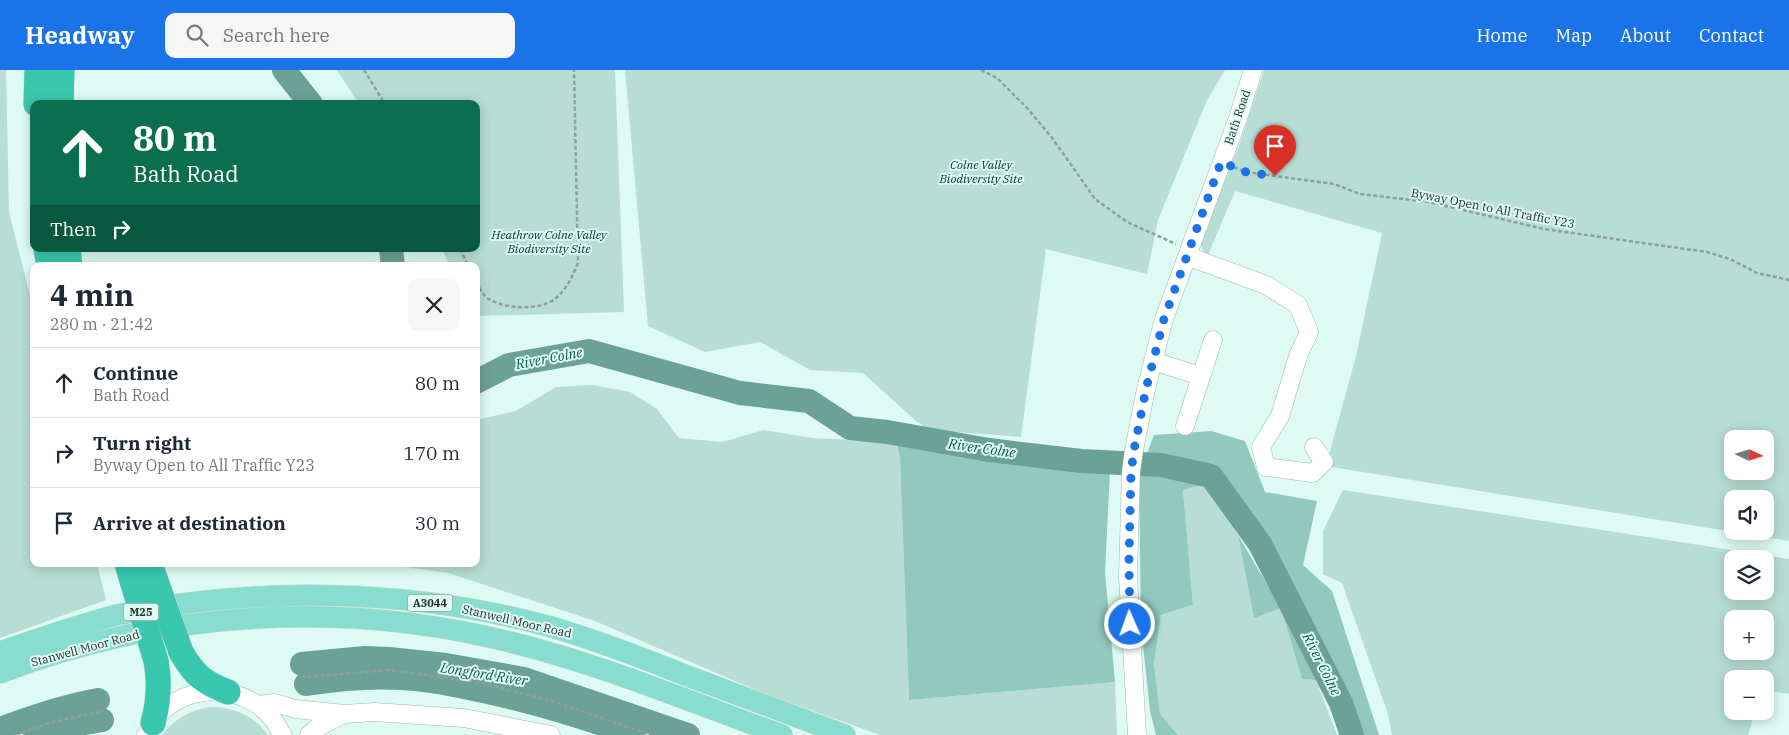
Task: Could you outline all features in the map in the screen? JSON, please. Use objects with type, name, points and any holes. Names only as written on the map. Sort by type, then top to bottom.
[{"type":"highway","points":[[36,100],[37,70]]},
{"type":"highway","points":[[61,100],[62,70]]},
{"type":"highway","name":"M25","points":[[128,567],[159,676],[158,705],[150,729]]},
{"type":"highway","name":"M25","points":[[151,567],[181,652],[190,667],[210,685],[228,692]]},
{"type":"main road","name":"Stanwell Moor Road","points":[[0,652],[119,614],[152,609],[222,600],[286,595],[390,598],[466,608],[548,626],[646,660],[845,735]]},
{"type":"main road","name":"Stanwell Moor Road","points":[[0,673],[20,665],[104,640],[192,624],[274,616],[377,619],[461,631],[539,649],[628,678],[782,735]]},
{"type":"street","name":"Bath Road","points":[[1139,730],[1128,576],[1131,472],[1134,450],[1164,319],[1238,118],[1253,70]]},
{"type":"street","points":[[1188,253],[1266,285],[1298,306],[1309,332],[1298,356],[1280,416],[1261,447],[1266,467],[1312,473],[1324,462],[1314,447]]},
{"type":"street","points":[[1184,426],[1213,340]]},
{"type":"street","points":[[1153,361],[1200,376]]},
{"type":"street","points":[[150,729],[164,710],[186,697],[211,691],[228,692],[244,697],[258,705],[273,719],[283,735]]},
{"type":"street","points":[[258,705],[275,703],[314,712],[344,714],[374,712],[464,718],[551,735]]},
{"type":"street","points":[[309,735],[317,728],[344,714]]},
{"type":"path","points":[[364,70],[382,100]]},
{"type":"path","points":[[480,288],[486,297],[499,304],[514,308],[538,305],[554,300],[570,283],[578,263],[574,70]]},
{"type":"path","points":[[981,70],[997,78],[1027,108],[1058,146],[1094,199],[1127,222],[1188,253]]},
{"type":"path","name":"Byway Open to All Traffic Y23","points":[[1221,162],[1246,172],[1334,184],[1360,194],[1429,202],[1544,229],[1707,252],[1730,259],[1757,273],[1789,280]]},
{"type":"path","points":[[301,677],[390,670],[482,683],[552,701],[651,735]]},
{"type":"path","points":[[15,735],[52,722],[104,711]]},
{"type":"green space","points":[[0,70],[6,70],[9,212],[30,295],[30,567],[98,567],[106,600],[0,638]]},
{"type":"green space","name":"Heathrow Colne Valley Biodiversity Site","points":[[337,70],[615,70],[624,312],[480,316],[480,262],[448,262],[443,252],[480,252],[480,100],[356,100]]},
{"type":"green space","name":"Colne Valley Biodiversity Site","points":[[625,70],[1225,70],[1207,100],[1158,220],[1147,274],[1046,249],[1021,437],[930,430],[916,421],[863,373],[810,370],[760,342],[705,352],[648,326]]},
{"type":"green space","points":[[1264,70],[1789,70],[1789,541],[1774,539],[1774,490],[1724,490],[1724,530],[1326,466],[1356,356],[1382,233],[1235,191],[1208,255],[1202,249],[1201,240],[1240,143]]},
{"type":"green space","points":[[592,385],[630,392],[657,409],[679,438],[722,442],[764,430],[812,438],[895,442],[900,457],[909,700],[1115,682],[1117,735],[880,735],[763,693],[595,621],[448,573],[405,567],[480,567],[480,419],[516,411],[556,387]]},
{"type":"green space","points":[[1211,431],[1245,441],[1265,492],[1317,501],[1303,565],[1332,591],[1379,735],[1361,735],[1334,666],[1305,607],[1263,535],[1216,467],[1145,459],[1154,435]]},
{"type":"green space","points":[[899,441],[987,460],[1110,471],[1105,572],[1115,682],[909,700],[900,457],[897,447]]},
{"type":"green space","points":[[1139,473],[1205,484],[1183,490],[1193,605],[1161,615],[1154,663],[1160,714],[1178,735],[1156,735],[1150,711],[1141,627]]},
{"type":"green space","points":[[1205,484],[1238,535],[1254,617],[1281,608],[1302,679],[1316,680],[1337,735],[1178,735],[1160,714],[1154,663],[1161,615],[1193,605],[1183,490]]},
{"type":"green space","points":[[1343,490],[1731,550],[1724,550],[1724,600],[1774,600],[1774,557],[1789,559],[1789,694],[1774,692],[1774,670],[1724,670],[1724,720],[1752,720],[1748,735],[1392,735],[1388,714],[1342,583],[1323,574],[1323,531]]},
{"type":"green space","points":[[1238,535],[1281,608],[1254,618]]},
{"type":"green space","points":[[1281,608],[1316,680],[1302,679]]},
{"type":"green space","points":[[210,707],[235,711],[249,717],[268,735],[162,735],[183,716],[195,710]]},
{"type":"waterway","name":"River Colne","points":[[284,70],[308,100]]},
{"type":"waterway","name":"River Colne","points":[[391,252],[393,262]]},
{"type":"waterway","name":"River Colne","points":[[480,380],[509,365],[589,351],[740,393],[809,401],[850,428],[887,432],[989,450],[1081,461],[1161,465],[1211,476],[1260,544],[1341,703],[1352,735]]},
{"type":"waterway","name":"Longford River","points":[[302,664],[365,658],[389,659],[446,665],[524,679],[688,735]]},
{"type":"waterway","points":[[306,684],[377,677],[435,682],[531,702],[633,735]]},
{"type":"waterway","name":"Longford River","points":[[0,729],[48,712],[98,700]]},
{"type":"waterway","points":[[35,735],[56,728],[102,720]]},
{"type":"route","points":[[1130,624],[1128,576],[1131,472],[1146,389],[1164,319],[1221,162],[1246,172],[1275,176]]}]
